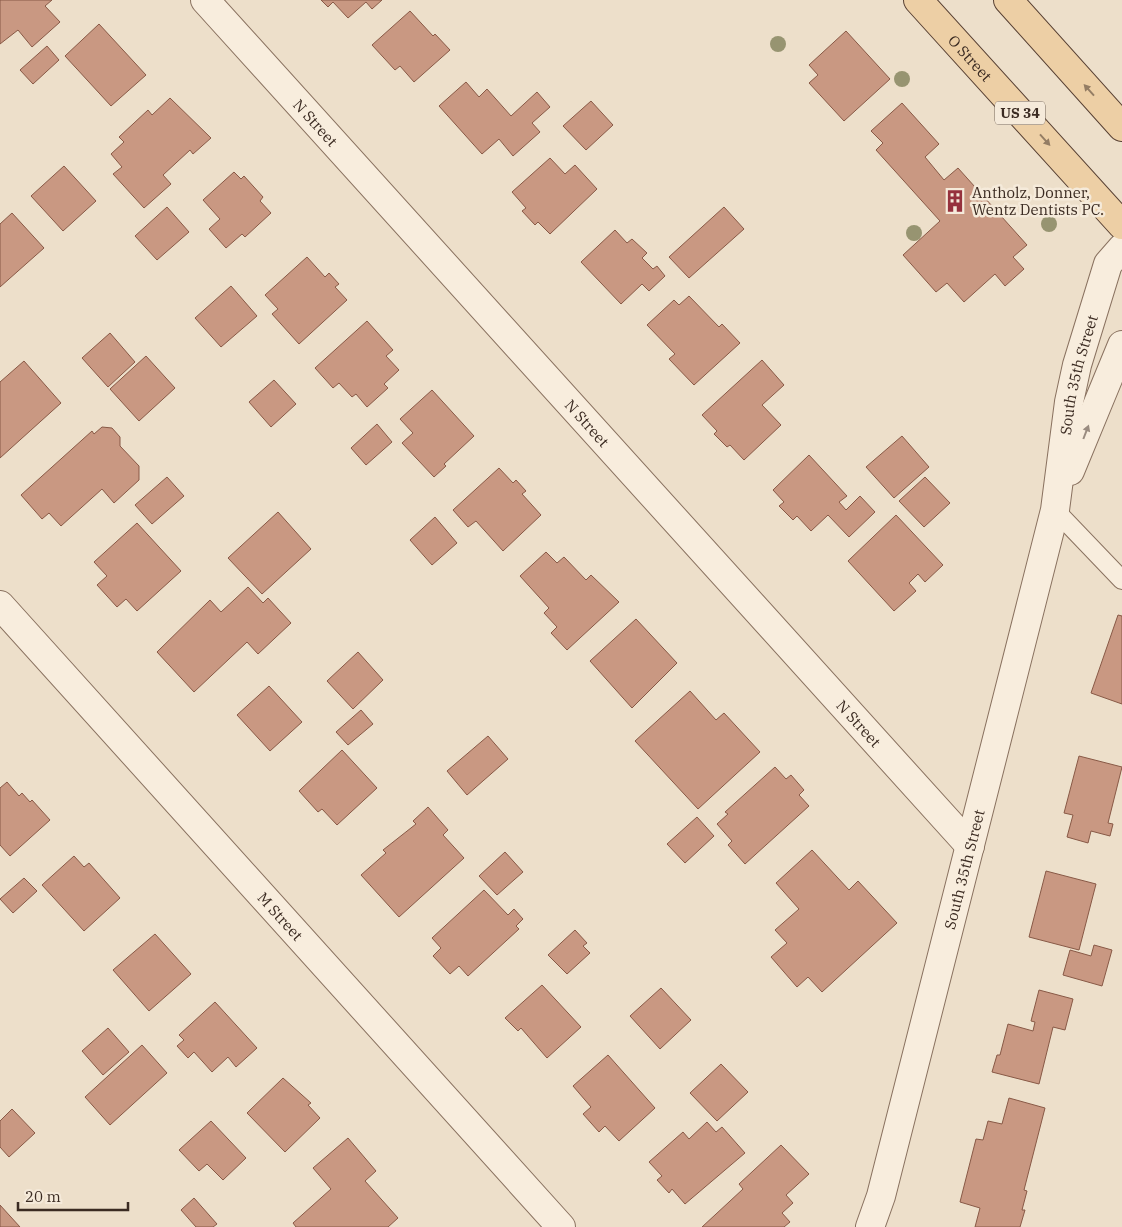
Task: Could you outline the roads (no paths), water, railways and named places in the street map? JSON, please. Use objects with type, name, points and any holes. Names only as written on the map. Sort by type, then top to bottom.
[{"type":"main road","name":"O Street","points":[[918,0],[1122,226]]},
{"type":"main road","points":[[1008,0],[1122,127]]},
{"type":"street","name":"N Street","points":[[205,0],[970,846]]},
{"type":"street","name":"South 35th Street","points":[[870,1227],[882,1196],[1055,510],[1069,402],[1077,365],[1108,264],[1122,248]]},
{"type":"street","name":"South 35th Street","points":[[1055,510],[1122,345]]},
{"type":"street","name":"M Street","points":[[0,605],[561,1227]]},
{"type":"lane","points":[[1055,510],[1122,580]]},
{"type":"place","name":"Antholz, Donner, Wentz Dentists PC.","points":[[955,201]]}]
